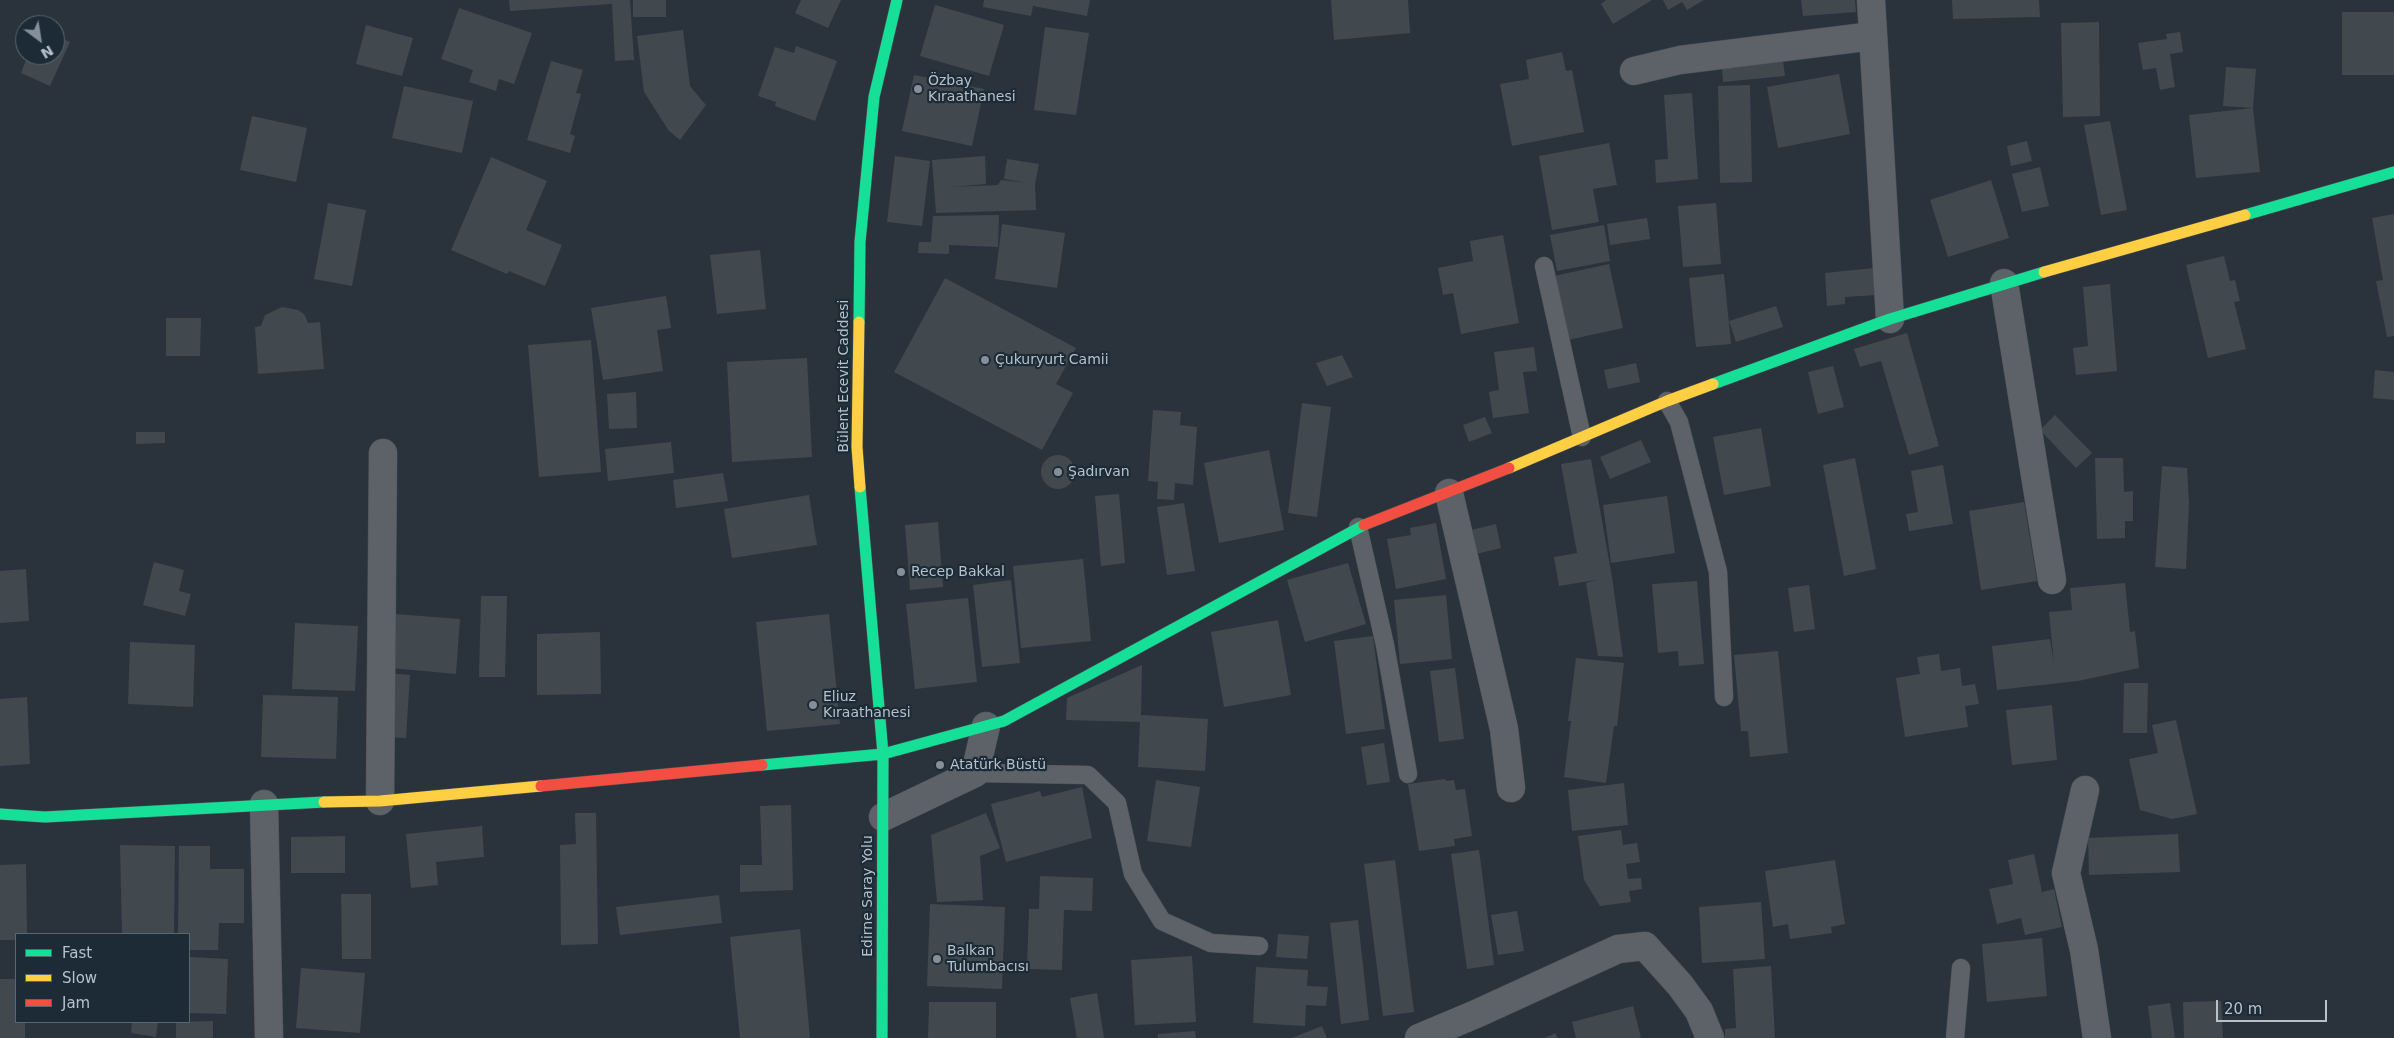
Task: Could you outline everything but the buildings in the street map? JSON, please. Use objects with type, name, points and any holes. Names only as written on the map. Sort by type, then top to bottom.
[{"type":"street","name":"Bülent Ecevit Caddesi","points":[[883,754],[857,447],[860,242],[874,97],[898,0]]},
{"type":"street","points":[[1871,0],[1890,319]]},
{"type":"street","points":[[1634,71],[1680,60],[1873,36]]},
{"type":"street","points":[[0,814],[45,818],[264,804],[380,800],[883,754],[1004,721],[1358,527],[1449,492],[1667,401],[1890,319],[2004,283],[2394,172]]},
{"type":"street","points":[[2004,283],[2052,580]]},
{"type":"street","points":[[380,800],[383,453]]},
{"type":"street","points":[[1449,492],[1504,729],[1511,788]]},
{"type":"street","points":[[883,817],[975,773],[986,726]]},
{"type":"street","name":"Edirne Saray Yolu","points":[[882,1038],[883,754]]},
{"type":"street","points":[[2085,790],[2066,873],[2084,950],[2097,1038]]},
{"type":"street","points":[[264,804],[269,1038]]},
{"type":"street","points":[[1419,1038],[1618,949],[1645,946],[1680,985],[1699,1011],[1710,1038]]},
{"type":"lane","points":[[1544,266],[1582,437]]},
{"type":"lane","points":[[1667,401],[1679,422],[1718,572],[1724,697]]},
{"type":"lane","points":[[1358,527],[1385,645],[1408,774]]},
{"type":"lane","points":[[975,773],[1088,775],[1117,803],[1133,874],[1162,921],[1211,943],[1259,946]]},
{"type":"lane","points":[[1956,1038],[1961,968]]},
{"type":"traffic: fast","points":[[859,322],[860,242],[874,97],[897,0]]},
{"type":"traffic: fast","points":[[2245,215],[2394,172]]},
{"type":"traffic: fast","points":[[1713,384],[1890,319],[2044,272]]},
{"type":"traffic: fast","points":[[860,487],[883,754],[882,1038]]},
{"type":"traffic: fast","points":[[762,765],[883,754],[1004,721],[1364,525]]},
{"type":"traffic: fast","points":[[0,814],[45,817],[324,802]]},
{"type":"traffic: slow","points":[[2044,272],[2245,215]]},
{"type":"traffic: slow","points":[[859,322],[857,447],[860,487]]},
{"type":"traffic: slow","points":[[1509,468],[1667,401],[1713,384]]},
{"type":"traffic: slow","points":[[324,802],[380,801],[541,786]]},
{"type":"traffic: jam","points":[[1364,525],[1509,468]]},
{"type":"traffic: jam","points":[[541,786],[762,765]]},
{"type":"place","name":"Özbay Kıraathanesi","points":[[918,89]]},
{"type":"place","name":"Çukuryurt Camii","points":[[985,360]]},
{"type":"place","name":"Şadırvan","points":[[1058,472]]},
{"type":"place","name":"Recep Bakkal","points":[[901,572]]},
{"type":"place","name":"Eliuz Kıraathanesi","points":[[813,705]]},
{"type":"place","name":"Atatürk Büstü","points":[[940,765]]},
{"type":"place","name":"Balkan Tulumbacısı","points":[[937,959]]}]
